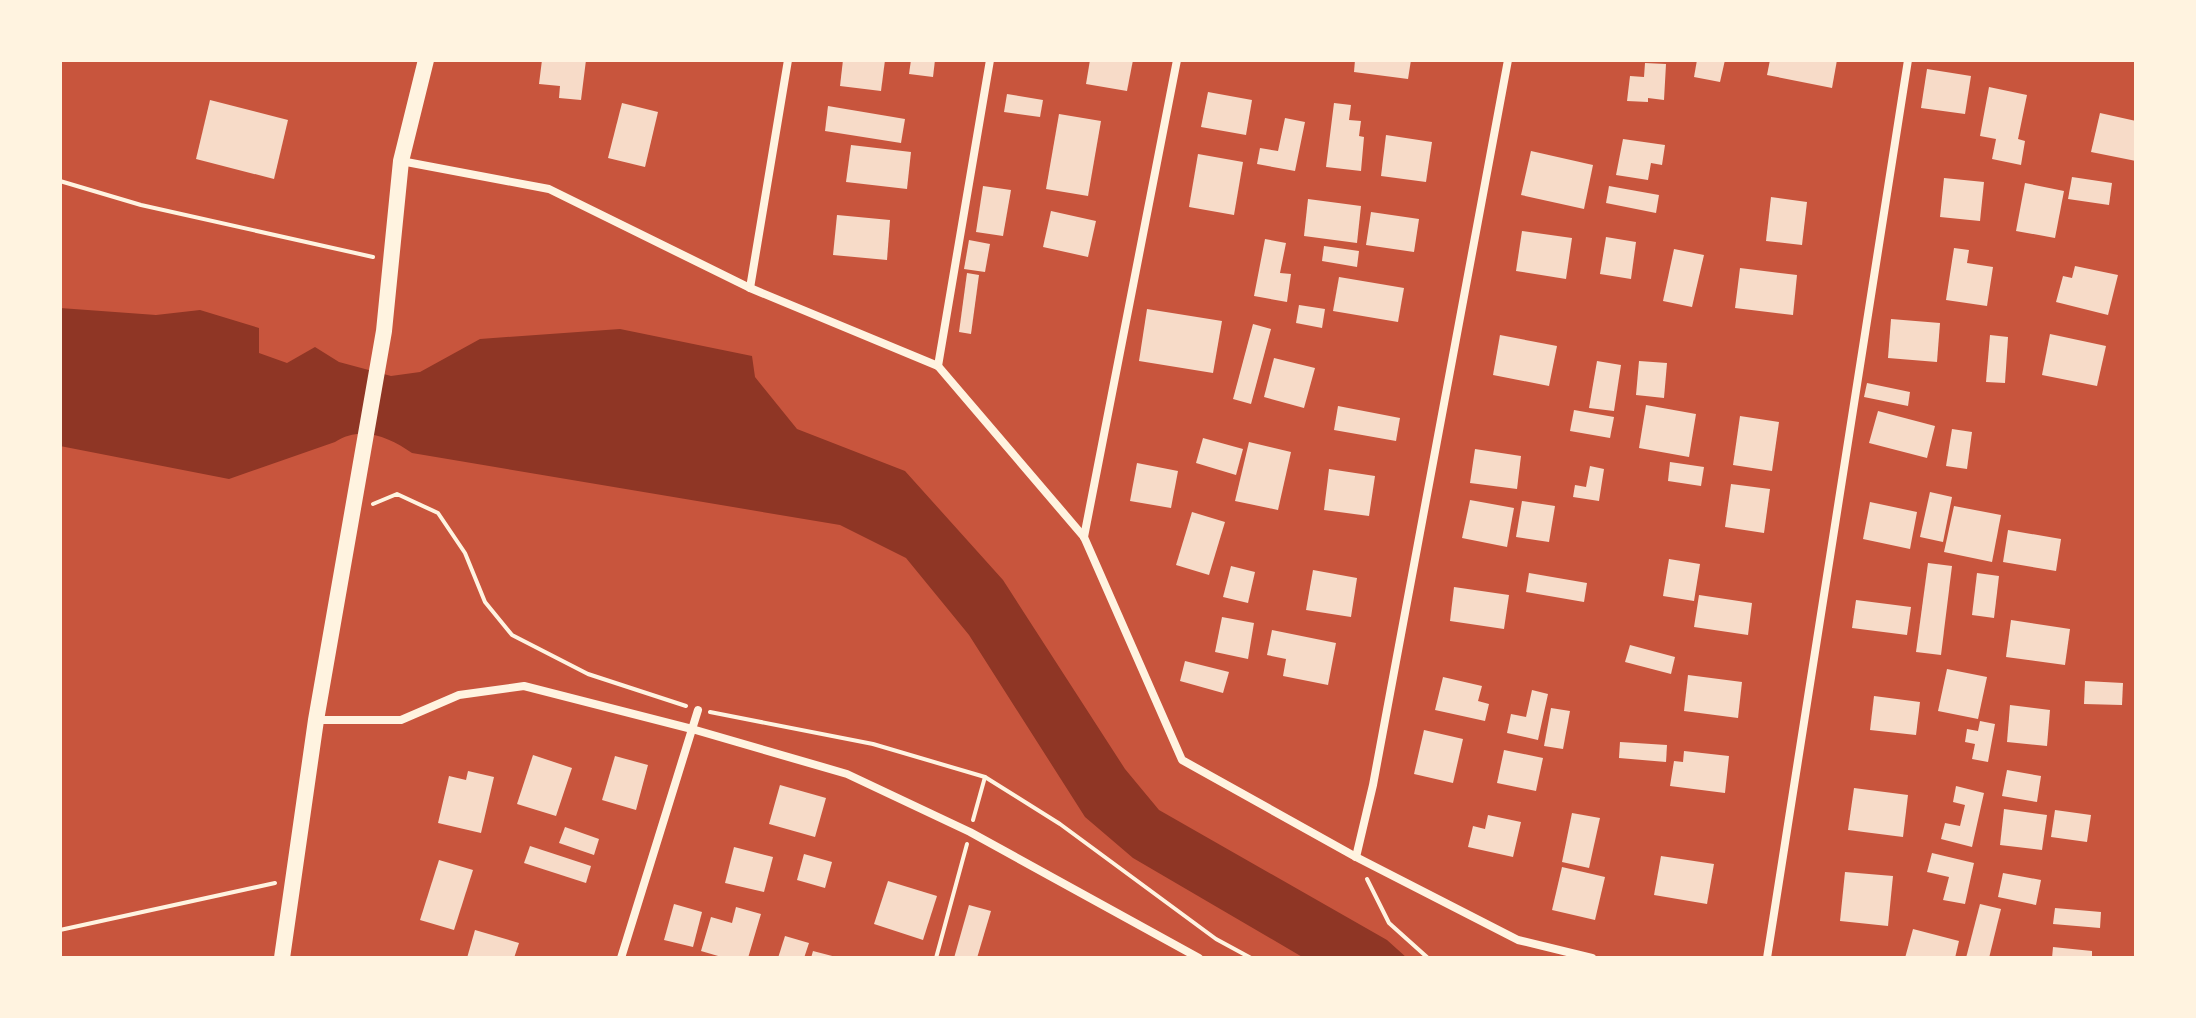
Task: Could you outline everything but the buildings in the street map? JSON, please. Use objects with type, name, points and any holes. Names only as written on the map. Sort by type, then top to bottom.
[{"type":"highway","points":[[282,958],[316,720],[384,331],[401,161],[426,60]]},
{"type":"street","points":[[750,288],[788,60]]},
{"type":"street","points":[[938,366],[990,60]]},
{"type":"street","points":[[1084,537],[1177,60]]},
{"type":"street","points":[[1356,857],[1376,770],[1508,60]]},
{"type":"street","points":[[1767,958],[1908,60]]},
{"type":"street","points":[[401,161],[549,189],[750,288],[938,366],[1084,537],[1182,760],[1356,857],[1518,940],[1592,958]]},
{"type":"street","points":[[316,720],[401,720],[459,695],[524,686],[692,729],[847,774],[970,832],[1199,958]]},
{"type":"street","points":[[621,958],[698,710]]},
{"type":"path","points":[[60,181],[141,205],[391,261]]},
{"type":"path","points":[[352,506],[397,494],[438,513],[465,553],[485,602],[512,635],[588,674],[698,710],[873,744],[985,777],[1060,824],[1216,939],[1251,958]]},
{"type":"path","points":[[936,958],[985,777]]},
{"type":"path","points":[[1356,857],[1389,923],[1428,958]]},
{"type":"path","points":[[60,930],[293,879]]},
{"type":"shaded area","points":[[60,308],[156,315],[200,310],[259,328],[259,353],[287,363],[315,347],[339,362],[391,376],[420,372],[480,339],[620,329],[752,356],[755,377],[797,429],[905,471],[1003,580],[1125,769],[1159,810],[1387,940],[1407,958],[1304,958],[1133,858],[1085,817],[969,635],[906,558],[840,525],[412,453],[375,435],[345,437],[229,479],[60,446]]}]
